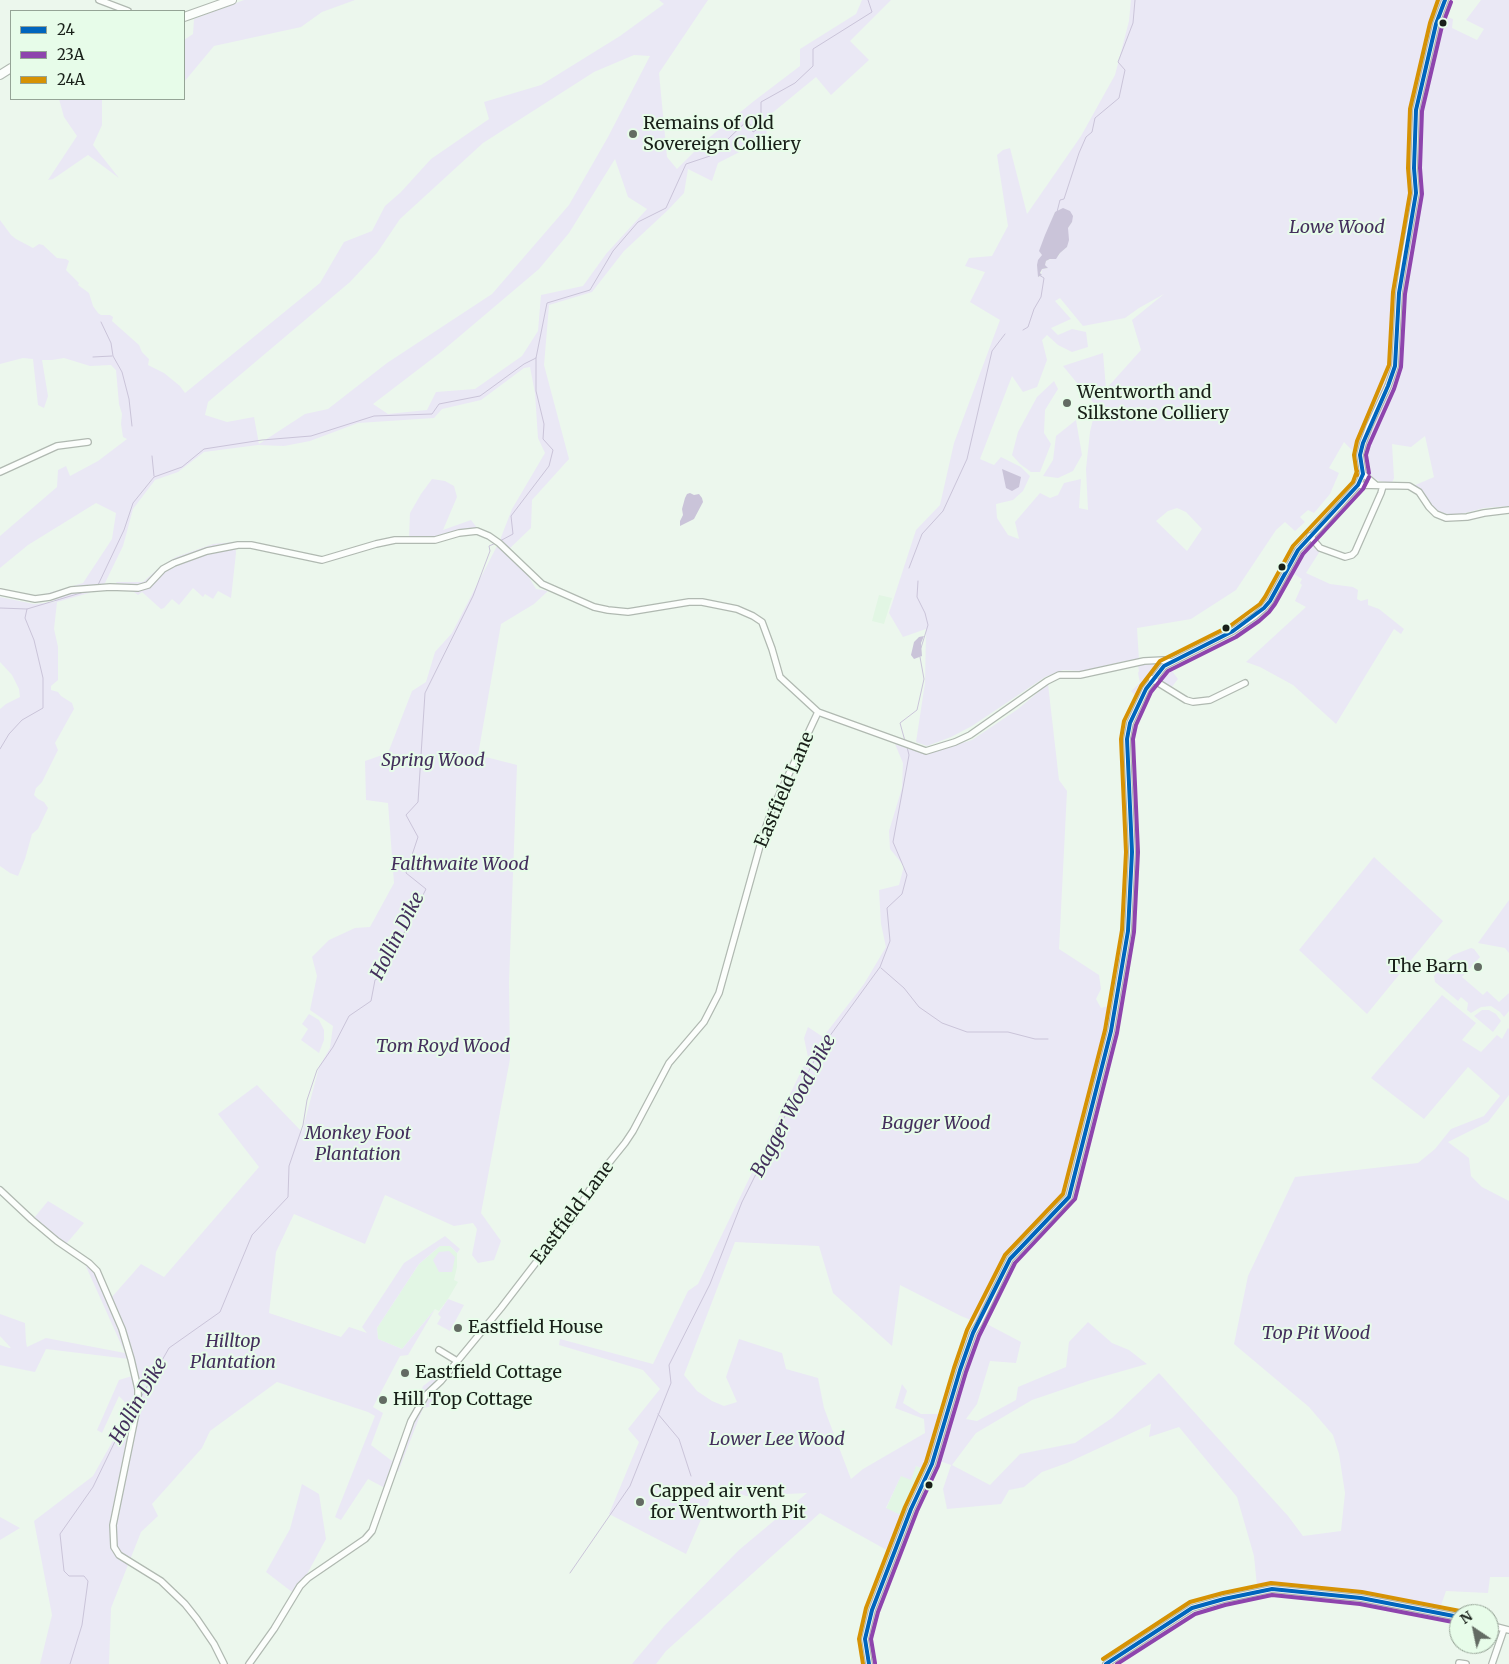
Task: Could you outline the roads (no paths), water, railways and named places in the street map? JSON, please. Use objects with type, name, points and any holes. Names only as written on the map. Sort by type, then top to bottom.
[{"type":"main road","points":[[185,17],[232,0]]},
{"type":"street","points":[[98,0],[125,10]]},
{"type":"street","points":[[869,1664],[865,1639],[872,1610],[911,1509],[932,1464],[972,1332],[979,1323],[1010,1259],[1069,1197],[1111,1031],[1128,931],[1132,852],[1128,766],[1128,732],[1130,723],[1146,689],[1158,672],[1171,662],[1218,639],[1264,608],[1270,601],[1298,550],[1358,485],[1363,474],[1360,455],[1364,437],[1396,366],[1399,293],[1416,193],[1414,159],[1416,110],[1424,69],[1436,24],[1445,0]]},
{"type":"street","points":[[0,472],[57,446],[88,442]]},
{"type":"street","points":[[1310,536],[1320,548],[1345,557],[1355,552],[1381,493],[1379,486],[1363,474]]},
{"type":"street","points":[[1358,485],[1409,486],[1419,492],[1436,514],[1446,518],[1466,517],[1509,510]]},
{"type":"street","points":[[0,592],[34,599],[50,597],[71,590],[110,587],[138,588],[148,585],[163,569],[174,563],[207,552],[238,545],[250,545],[322,560],[395,540],[435,540],[477,531],[497,542],[542,584],[594,606],[608,610],[628,612],[689,602],[702,602],[738,609],[753,616],[762,622],[780,676],[818,712],[926,751],[970,735],[1047,680],[1058,675],[1080,675],[1144,661],[1164,660],[1171,662]]},
{"type":"street","points":[[1152,679],[1186,700],[1193,702],[1210,700],[1245,683]]},
{"type":"street","name":"Eastfield Lane","points":[[249,1664],[274,1629],[300,1586],[308,1578],[365,1539],[372,1531],[411,1421],[426,1395],[441,1381],[502,1308],[541,1256],[573,1218],[596,1179],[633,1131],[669,1063],[704,1022],[719,994],[763,835],[772,810],[818,712]]},
{"type":"street","points":[[0,1190],[57,1241],[89,1263],[97,1271],[122,1329],[138,1389],[138,1400],[113,1525],[114,1547],[119,1555],[161,1581],[185,1604],[202,1625],[224,1664]]},
{"type":"street","points":[[439,1350],[457,1362]]},
{"type":"street","points":[[1106,1664],[1192,1608],[1272,1589],[1362,1598],[1449,1615]]},
{"type":"street","points":[[1492,1664],[1506,1629]]},
{"type":"street","points":[[1459,1663],[1466,1664]]},
{"type":"waterway","points":[[98,585],[124,530],[133,503],[154,477],[182,467],[204,449],[262,440],[311,436],[374,416],[432,414],[439,404],[480,396],[524,364],[536,358],[547,303],[590,290],[613,251],[638,222],[666,208],[686,164],[710,156],[748,120],[753,132],[761,127],[761,102],[795,83],[813,66],[813,49],[872,12],[868,0]]},
{"type":"waterway","name":"Bagger Wood Dike","points":[[1057,212],[1060,200],[1064,199],[1079,153],[1086,137],[1092,132],[1095,118],[1119,98],[1125,70],[1118,62],[1133,23],[1135,0]]},
{"type":"waterway","name":"Bagger Wood Dike","points":[[1023,330],[1028,327],[1034,309],[1041,297],[1044,278],[1039,275]]},
{"type":"waterway","points":[[101,322],[111,343],[113,356],[122,372],[129,399],[132,426]]},
{"type":"waterway","name":"Bagger Wood Dike","points":[[909,568],[922,534],[943,511],[967,459],[992,351],[1005,334]]},
{"type":"waterway","points":[[93,357],[112,356]]},
{"type":"waterway","name":"Hollin Dike","points":[[500,541],[513,534],[511,516],[549,466],[553,450],[543,439],[544,424],[536,391],[536,358]]},
{"type":"waterway","points":[[152,456],[154,476]]},
{"type":"waterway","name":"Hollin Dike","points":[[140,1399],[169,1348],[220,1312],[252,1235],[288,1197],[289,1166],[303,1125],[307,1100],[317,1070],[333,1047],[349,1016],[371,1001],[375,980],[383,975],[426,889],[406,873],[418,837],[406,815],[418,802],[425,693],[473,596],[490,551],[489,546],[496,543]]},
{"type":"waterway","name":"Bagger Wood Dike","points":[[918,581],[917,597],[925,613],[928,625],[921,648]]},
{"type":"waterway","points":[[0,608],[27,609],[84,592]]},
{"type":"waterway","points":[[0,749],[9,734],[22,720],[43,708],[43,678],[34,640],[25,618],[27,609]]},
{"type":"waterway","name":"Bagger Wood Dike","points":[[905,741],[900,723],[917,710],[924,679],[920,657]]},
{"type":"waterway","name":"Bagger Wood Dike","points":[[570,1573],[630,1486],[671,1383],[669,1365],[710,1284],[742,1202],[790,1106],[821,1048],[880,967],[890,941],[887,908],[902,894],[907,875],[893,842],[909,755],[907,747]]},
{"type":"waterway","points":[[881,968],[904,988],[919,1007],[942,1023],[967,1032],[1008,1032],[1035,1039],[1048,1039]]},
{"type":"waterway","name":"Hollin Dike","points":[[70,1664],[82,1625],[88,1581],[84,1576],[69,1576],[64,1571],[60,1534],[93,1487],[136,1401]]},
{"type":"waterway","name":"Bagger Wood Dike","points":[[658,1414],[679,1439],[691,1476]]},
{"type":"place","name":"Remains of Old Sovereign Colliery","points":[[633,134]]},
{"type":"place","name":"Wentworth and Silkstone Colliery","points":[[1067,403]]},
{"type":"place","name":"The Barn","points":[[1478,967]]},
{"type":"place","name":"Eastfield House","points":[[458,1328]]},
{"type":"place","name":"Eastfield Cottage","points":[[405,1373]]},
{"type":"place","name":"Hill Top Cottage","points":[[383,1400]]},
{"type":"place","name":"Capped air vent for Wentworth Pit","points":[[640,1502]]},
{"type":"park label","name":"Lowe Wood","points":[[1337,228]]},
{"type":"park label","name":"Spring Wood","points":[[433,761]]},
{"type":"park label","name":"Falthwaite Wood","points":[[460,865]]},
{"type":"park label","name":"Tom Royd Wood","points":[[443,1047]]},
{"type":"park label","name":"Bagger Wood","points":[[936,1124]]},
{"type":"park label","name":"Monkey Foot Plantation","points":[[358,1144]]},
{"type":"park label","name":"Top Pit Wood","points":[[1316,1334]]},
{"type":"park label","name":"Hilltop Plantation","points":[[233,1352]]},
{"type":"park label","name":"Lower Lee Wood","points":[[777,1440]]}]
